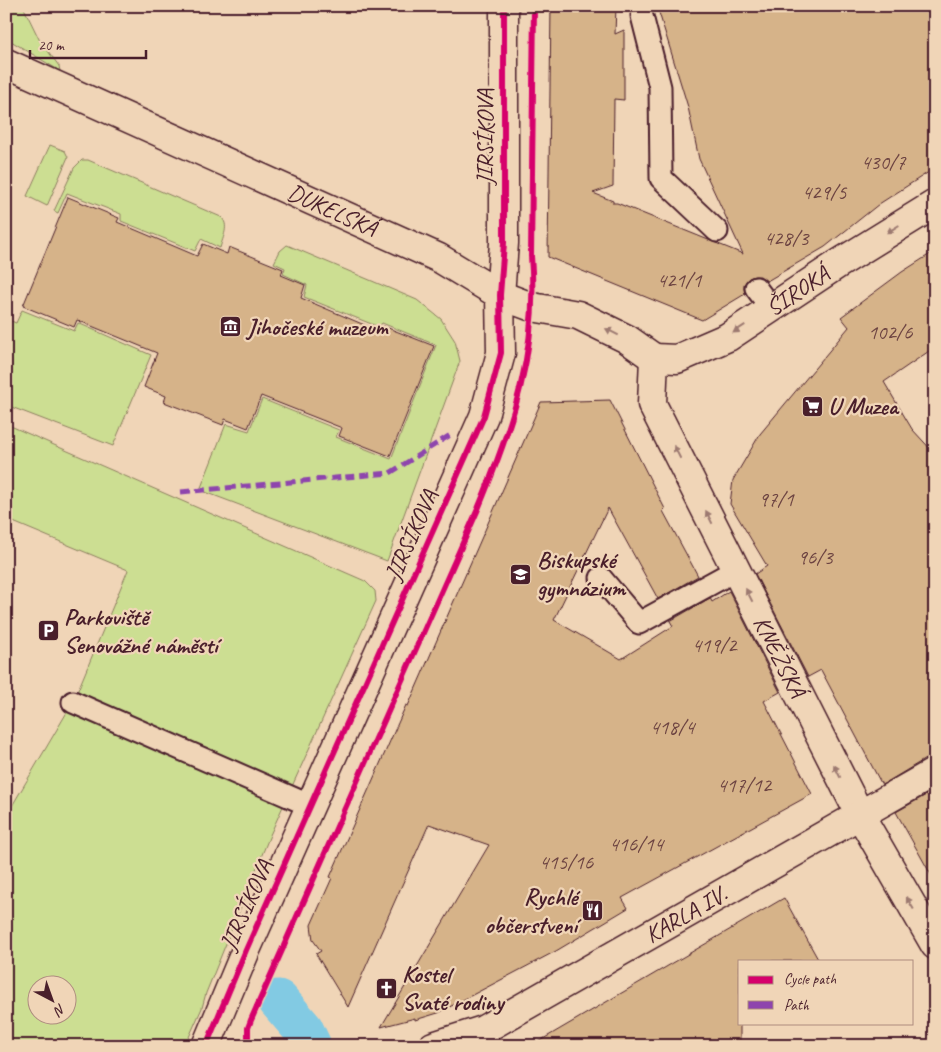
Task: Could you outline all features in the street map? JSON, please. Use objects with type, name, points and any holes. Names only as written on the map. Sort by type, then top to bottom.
[{"type":"street","name":"JIRSÍKOVA","points":[[206,1046],[246,950],[484,416],[501,353],[500,295],[504,243],[504,6]]},
{"type":"street","name":"DUKELSKÁ","points":[[6,63],[439,258],[500,295],[532,307],[578,315],[627,339],[654,358]]},
{"type":"street","name":"ŠIROKÁ","points":[[654,358],[677,359],[728,336],[764,298],[838,264],[935,204]]},
{"type":"street","name":"KNĚŽSKÁ","points":[[654,358],[652,404],[860,814],[935,946]]},
{"type":"street","name":"KARLA IV.","points":[[433,1046],[486,1038],[860,814],[935,772]]},
{"type":"lane","points":[[642,16],[660,87],[661,178],[717,231]]},
{"type":"lane","points":[[601,578],[639,623],[736,570]]},
{"type":"lane","points":[[73,702],[311,806]]},
{"type":"green space","points":[[6,6],[23,6],[39,39],[59,66],[60,71],[6,38]]},
{"type":"green space","points":[[50,145],[65,151],[68,157],[47,206],[27,196]]},
{"type":"green space","points":[[82,160],[88,160],[221,217],[224,220],[225,227],[220,248],[201,239],[195,251],[121,221],[121,214],[67,193],[58,213],[54,211],[74,168]]},
{"type":"green space","points":[[287,245],[417,300],[441,319],[455,341],[460,361],[387,561],[200,490],[226,424],[249,431],[262,399],[339,430],[336,437],[391,459],[436,345],[382,323],[379,327],[304,297],[307,285],[283,274],[285,268],[274,263],[280,251]]},
{"type":"green space","points":[[22,310],[74,331],[78,323],[151,355],[113,446],[6,405],[6,319],[16,323]]},
{"type":"green space","points":[[6,424],[365,581],[375,591],[376,601],[270,835],[206,993],[202,1008],[185,1046],[6,1046],[6,804],[12,806],[73,702],[128,570],[6,519]]},
{"type":"building","points":[[551,6],[616,6],[615,34],[624,30],[624,100],[614,99],[613,186],[593,193],[613,201],[613,203],[743,254],[699,159],[688,107],[657,6],[935,6],[935,168],[879,204],[825,247],[767,281],[760,276],[749,278],[744,284],[745,294],[702,320],[548,257]]},
{"type":"building","name":"Jihočeské muzeum","points":[[68,197],[119,218],[117,222],[197,256],[203,244],[227,254],[229,247],[283,269],[281,275],[305,285],[301,298],[381,332],[383,326],[434,346],[390,456],[339,436],[342,428],[261,396],[248,428],[225,419],[223,425],[164,402],[166,396],[144,387],[157,353],[77,320],[74,327],[23,306]]},
{"type":"building","points":[[935,251],[935,347],[884,382],[912,429],[935,454],[935,756],[927,758],[882,785],[821,670],[808,677],[755,574],[767,566],[730,504],[733,480],[760,434],[849,327],[841,317],[902,272]]},
{"type":"building","points":[[610,400],[665,509],[663,511],[698,576],[658,599],[608,508],[554,620],[621,659],[673,626],[670,621],[710,598],[712,602],[729,591],[780,692],[764,701],[812,794],[622,898],[628,908],[556,951],[438,1013],[381,1027],[489,845],[429,824],[348,1007],[316,954],[321,951],[313,940],[311,925],[332,878],[330,877],[406,705],[408,706],[541,402]]},
{"type":"building","points":[[935,790],[935,882],[896,812]]},
{"type":"building","points":[[784,898],[818,960],[738,960],[740,1046],[531,1046]]},
{"type":"waterway","points":[[278,1000],[303,1029],[311,1046]]},
{"type":"marked path","points":[[181,492],[390,473],[452,434]]},
{"type":"cycle path","points":[[206,1046],[246,950],[484,416],[501,353],[500,295],[504,243],[504,6]]},
{"type":"cycle path","points":[[248,1046],[248,1028],[251,1020],[491,478],[521,386],[531,323],[534,6]]},
{"type":"place","name":"Jihočeské muzeum","points":[[231,327]]},
{"type":"place","name":"U Muzea","points":[[812,406]]},
{"type":"place","name":"Biskupské gymnázium","points":[[521,574]]},
{"type":"place","name":"Parkoviště Senovážné náměstí","points":[[48,631]]},
{"type":"place","name":"Rychlé občerstvení","points":[[593,911]]},
{"type":"place","name":"Kostel Svaté rodiny","points":[[386,988]]}]
